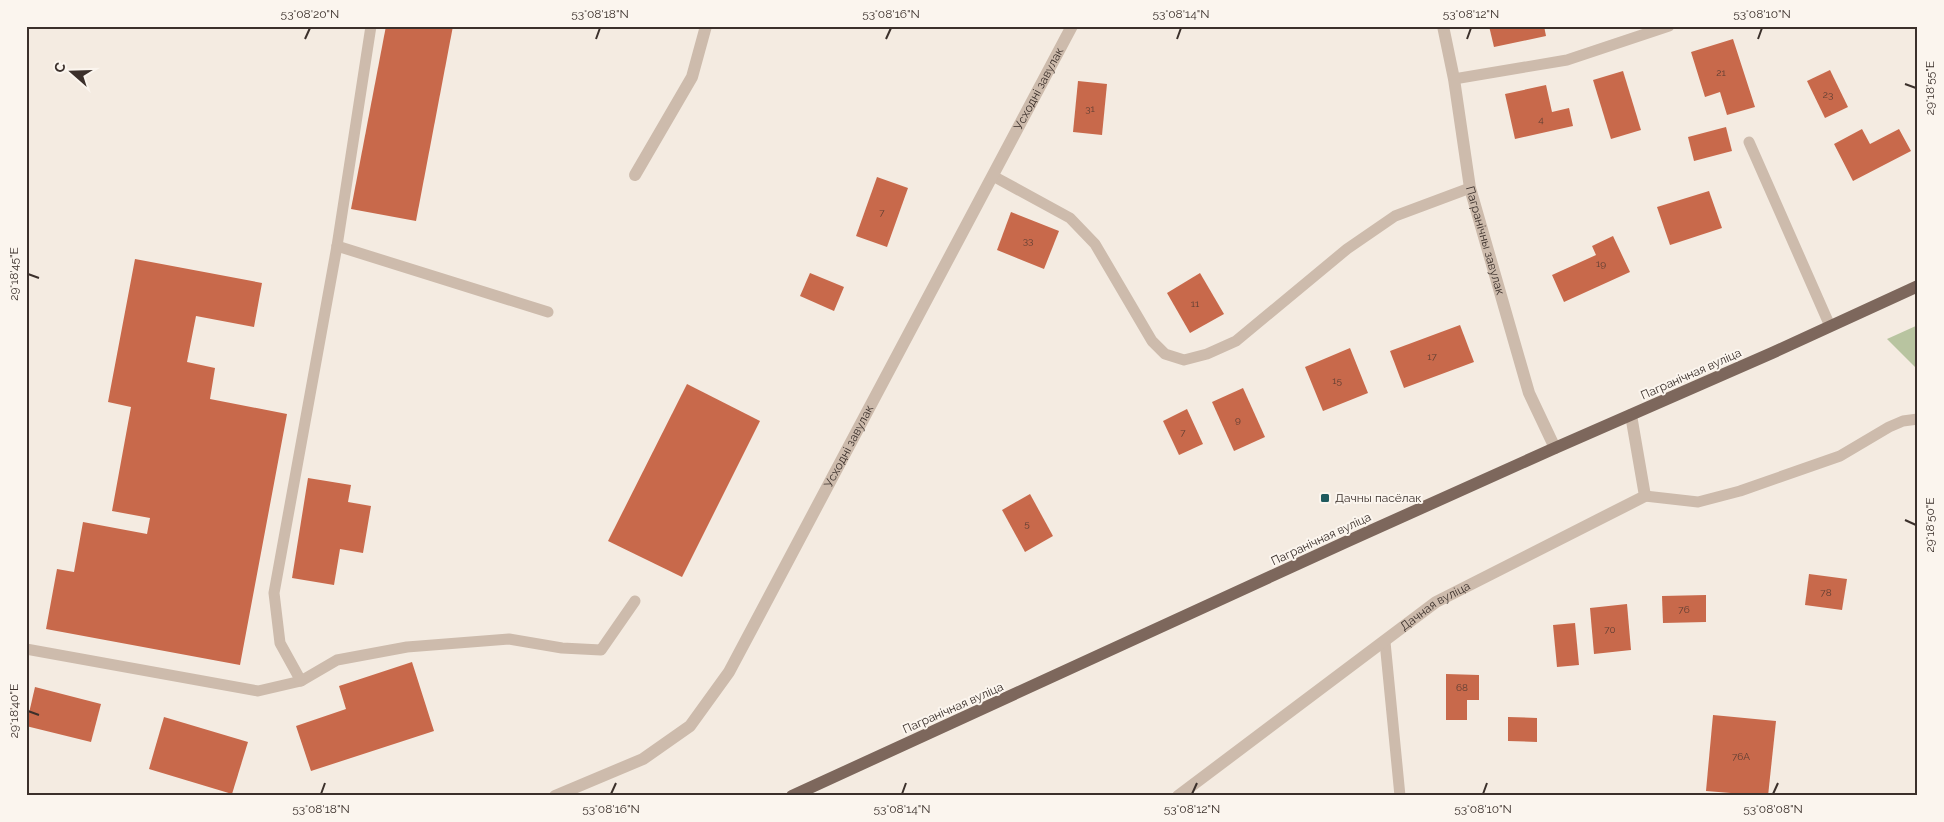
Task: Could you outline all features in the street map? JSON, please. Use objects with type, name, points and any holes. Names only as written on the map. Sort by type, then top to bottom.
[{"type":"main road","name":"Пагранічная вуліца","points":[[792,796],[1555,448],[1772,353],[1918,286]]},
{"type":"street","points":[[635,175],[692,77],[706,26]]},
{"type":"street","name":"Усходні завулак","points":[[555,796],[643,760],[690,726],[729,672],[1072,26]]},
{"type":"street","name":"Пагранічны завулак","points":[[1443,26],[1454,79],[1470,188],[1529,393],[1555,448]]},
{"type":"street","points":[[1631,415],[1645,496]]},
{"type":"street","name":"Дачная вуліца","points":[[1181,795],[1436,602],[1645,496]]},
{"type":"lane","points":[[301,681],[280,643],[274,594],[337,246],[371,26]]},
{"type":"lane","points":[[1454,79],[1567,60],[1669,26]]},
{"type":"lane","points":[[1749,142],[1830,326]]},
{"type":"lane","points":[[993,176],[1070,218],[1095,244],[1152,341],[1166,354],[1184,360],[1207,354],[1236,341],[1347,249],[1395,216],[1470,188]]},
{"type":"lane","points":[[337,246],[548,312]]},
{"type":"lane","points":[[1645,496],[1698,502],[1740,491],[1840,456],[1889,427],[1903,421],[1918,419]]},
{"type":"lane","points":[[26,649],[258,691],[301,681],[337,660],[407,647],[509,639],[562,648],[601,650],[635,601]]},
{"type":"lane","points":[[1385,642],[1400,796]]},
{"type":"green space","points":[[1918,325],[1918,370],[1887,339]]},
{"type":"building","points":[[386,26],[453,26],[416,221],[351,209]]},
{"type":"building","points":[[1489,26],[1544,26],[1546,36],[1494,47]]},
{"type":"building","points":[[1733,39],[1755,107],[1727,115],[1720,92],[1705,97],[1691,52]]},
{"type":"building","points":[[1830,70],[1848,107],[1825,118],[1807,81]]},
{"type":"building","points":[[1623,71],[1641,130],[1611,139],[1593,80]]},
{"type":"building","points":[[1078,81],[1107,84],[1102,135],[1073,132]]},
{"type":"building","points":[[1546,85],[1552,112],[1569,108],[1573,126],[1515,139],[1505,94]]},
{"type":"building","points":[[1726,127],[1732,151],[1694,161],[1688,137]]},
{"type":"building","points":[[1862,129],[1870,144],[1899,129],[1911,151],[1853,181],[1834,144]]},
{"type":"building","points":[[877,177],[908,188],[887,247],[856,236]]},
{"type":"building","points":[[1709,191],[1722,228],[1670,245],[1657,207]]},
{"type":"building","points":[[1011,212],[1059,231],[1044,269],[997,250]]},
{"type":"building","points":[[1613,236],[1630,272],[1564,302],[1552,275],[1596,255],[1592,246]]},
{"type":"building","points":[[135,259],[262,283],[254,327],[196,316],[187,362],[215,368],[210,399],[287,414],[240,665],[46,629],[57,569],[74,572],[83,522],[147,534],[150,518],[112,511],[131,407],[108,402]]},
{"type":"building","points":[[810,273],[844,287],[834,311],[800,296]]},
{"type":"building","points":[[1200,273],[1224,314],[1190,333],[1167,293]]},
{"type":"building","points":[[1460,325],[1474,362],[1404,388],[1390,351]]},
{"type":"building","points":[[1350,348],[1368,393],[1323,411],[1305,367]]},
{"type":"building","points":[[687,384],[760,421],[682,577],[608,541]]},
{"type":"building","points":[[1243,388],[1265,437],[1234,451],[1212,402]]},
{"type":"building","points":[[1187,409],[1203,444],[1179,455],[1163,421]]},
{"type":"building","points":[[308,478],[351,485],[348,502],[371,506],[363,553],[340,549],[334,585],[292,578]]},
{"type":"building","points":[[1030,494],[1053,536],[1025,552],[1002,510]]},
{"type":"building","points":[[1809,574],[1847,579],[1842,610],[1805,605]]},
{"type":"building","points":[[1706,595],[1706,622],[1663,623],[1662,596]]},
{"type":"building","points":[[1627,604],[1631,650],[1594,654],[1590,608]]},
{"type":"building","points":[[1575,623],[1579,665],[1557,667],[1553,625]]},
{"type":"building","points":[[412,662],[434,731],[311,771],[296,726],[346,709],[339,686]]},
{"type":"building","points":[[1446,674],[1479,675],[1479,700],[1467,700],[1467,720],[1446,720]]},
{"type":"building","points":[[35,687],[101,704],[91,742],[26,726]]},
{"type":"building","points":[[1713,715],[1776,721],[1768,796],[1706,791]]},
{"type":"building","points":[[164,717],[248,742],[232,794],[149,769]]},
{"type":"building","points":[[1508,717],[1537,718],[1537,742],[1508,741]]},
{"type":"place","name":"Дачны пасёлак","points":[[1325,498]]}]
